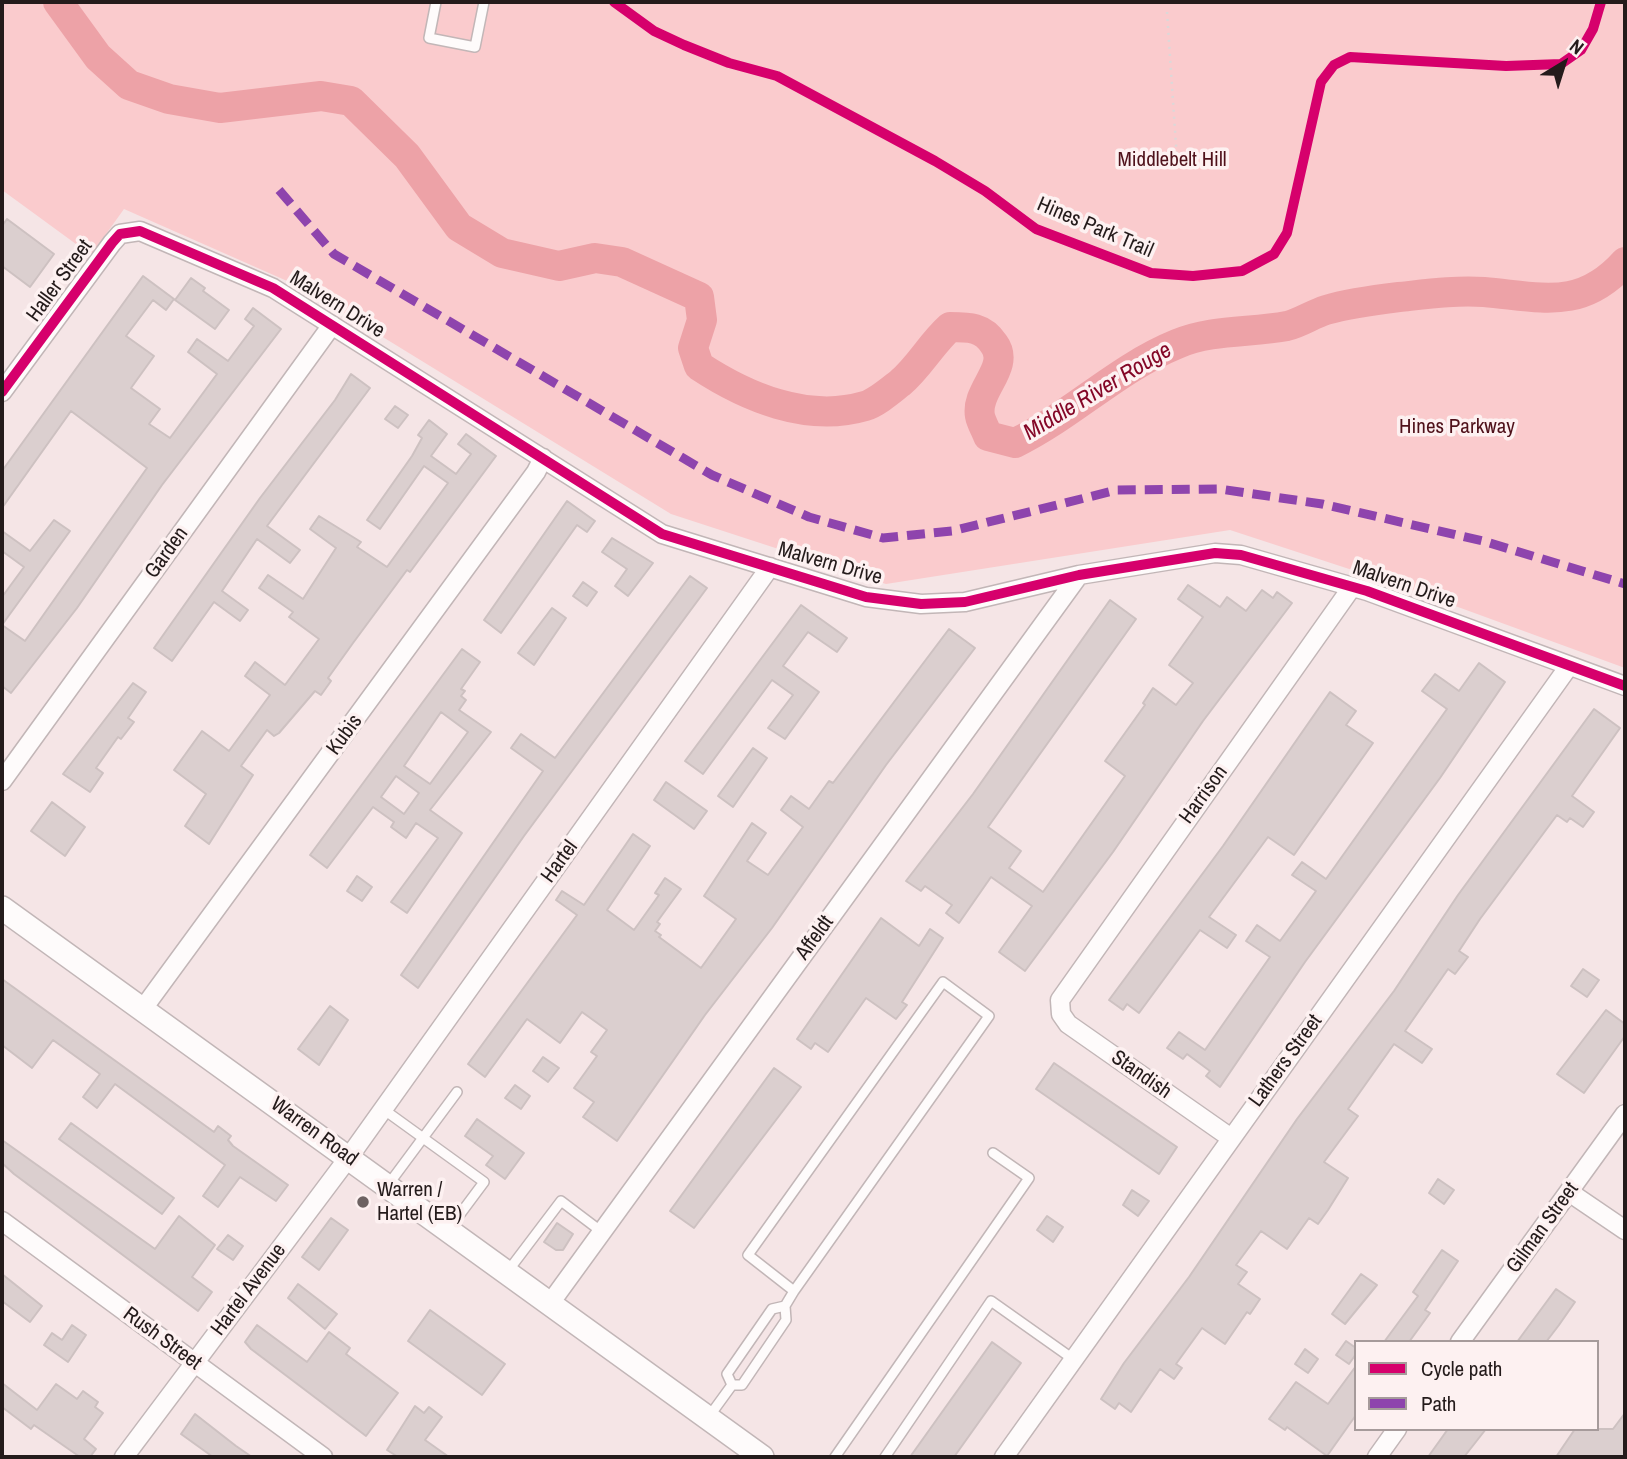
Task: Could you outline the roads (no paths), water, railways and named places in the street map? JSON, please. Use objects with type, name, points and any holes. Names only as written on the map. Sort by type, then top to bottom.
[{"type":"main road","name":"Warren Road","points":[[2,908],[762,1457]]},
{"type":"street","name":"Malvern Drive","points":[[127,232],[149,234],[256,278],[662,534],[866,597],[921,604],[975,600],[1079,575],[1215,553],[1241,555],[1352,587],[1625,686]]},
{"type":"street","name":"Haller Street","points":[[2,392],[112,243],[127,232]]},
{"type":"street","name":"Garden","points":[[2,780],[332,325]]},
{"type":"street","name":"Kubis","points":[[142,1010],[286,816],[543,458]]},
{"type":"street","name":"Hartel","points":[[349,1157],[770,567]]},
{"type":"street","name":"Affeldt","points":[[551,1302],[1079,575]]},
{"type":"street","name":"Harrison","points":[[1059,1006],[1069,984],[1352,587]]},
{"type":"street","name":"Lathers Street","points":[[1004,1457],[1569,666]]},
{"type":"street","name":"Standish","points":[[1059,1006],[1068,1024],[1231,1138]]},
{"type":"street","name":"Gilman Street","points":[[1461,1340],[1625,1114]]},
{"type":"street","name":"Hartel Avenue","points":[[124,1457],[349,1157]]},
{"type":"street","points":[[1570,1192],[1625,1230]]},
{"type":"street","name":"Rush Street","points":[[2,1220],[323,1457]]},
{"type":"street","points":[[1377,1457],[1396,1431]]},
{"type":"lane","points":[[436,2],[429,38],[475,47],[484,2]]},
{"type":"lane","points":[[732,1385],[742,1385],[786,1320],[785,1306],[794,1291],[989,1016],[943,982],[748,1255],[794,1291]]},
{"type":"lane","points":[[388,1185],[457,1091]]},
{"type":"lane","points":[[383,1109],[484,1182],[449,1229]]},
{"type":"lane","points":[[835,1457],[1029,1178],[993,1153]]},
{"type":"lane","points":[[508,1271],[561,1202],[602,1231]]},
{"type":"lane","points":[[885,1457],[991,1301],[1073,1359]]},
{"type":"lane","points":[[732,1385],[727,1374],[772,1310],[785,1306]]},
{"type":"lane","points":[[708,1418],[732,1385]]},
{"type":"waterway","name":"Middle River Rouge","points":[[58,2],[98,57],[129,85],[169,99],[220,108],[321,96],[351,101],[407,156],[459,227],[502,253],[559,266],[595,258],[622,262],[699,297],[702,320],[693,348],[699,366],[757,397],[799,409],[821,411],[865,406],[907,377],[950,327],[969,328],[990,338],[998,353],[996,370],[982,397],[981,421],[988,436],[1015,443],[1155,354],[1190,339],[1287,326],[1335,308],[1399,297],[1463,292],[1560,297],[1593,288],[1609,278],[1625,262]]},
{"type":"place","name":"Warren / Hartel (EB)","points":[[363,1202]]},
{"type":"park label","name":"Middlebelt Hill","points":[[1172,160]]},
{"type":"park label","name":"Hines Parkway","points":[[1457,427]]}]
